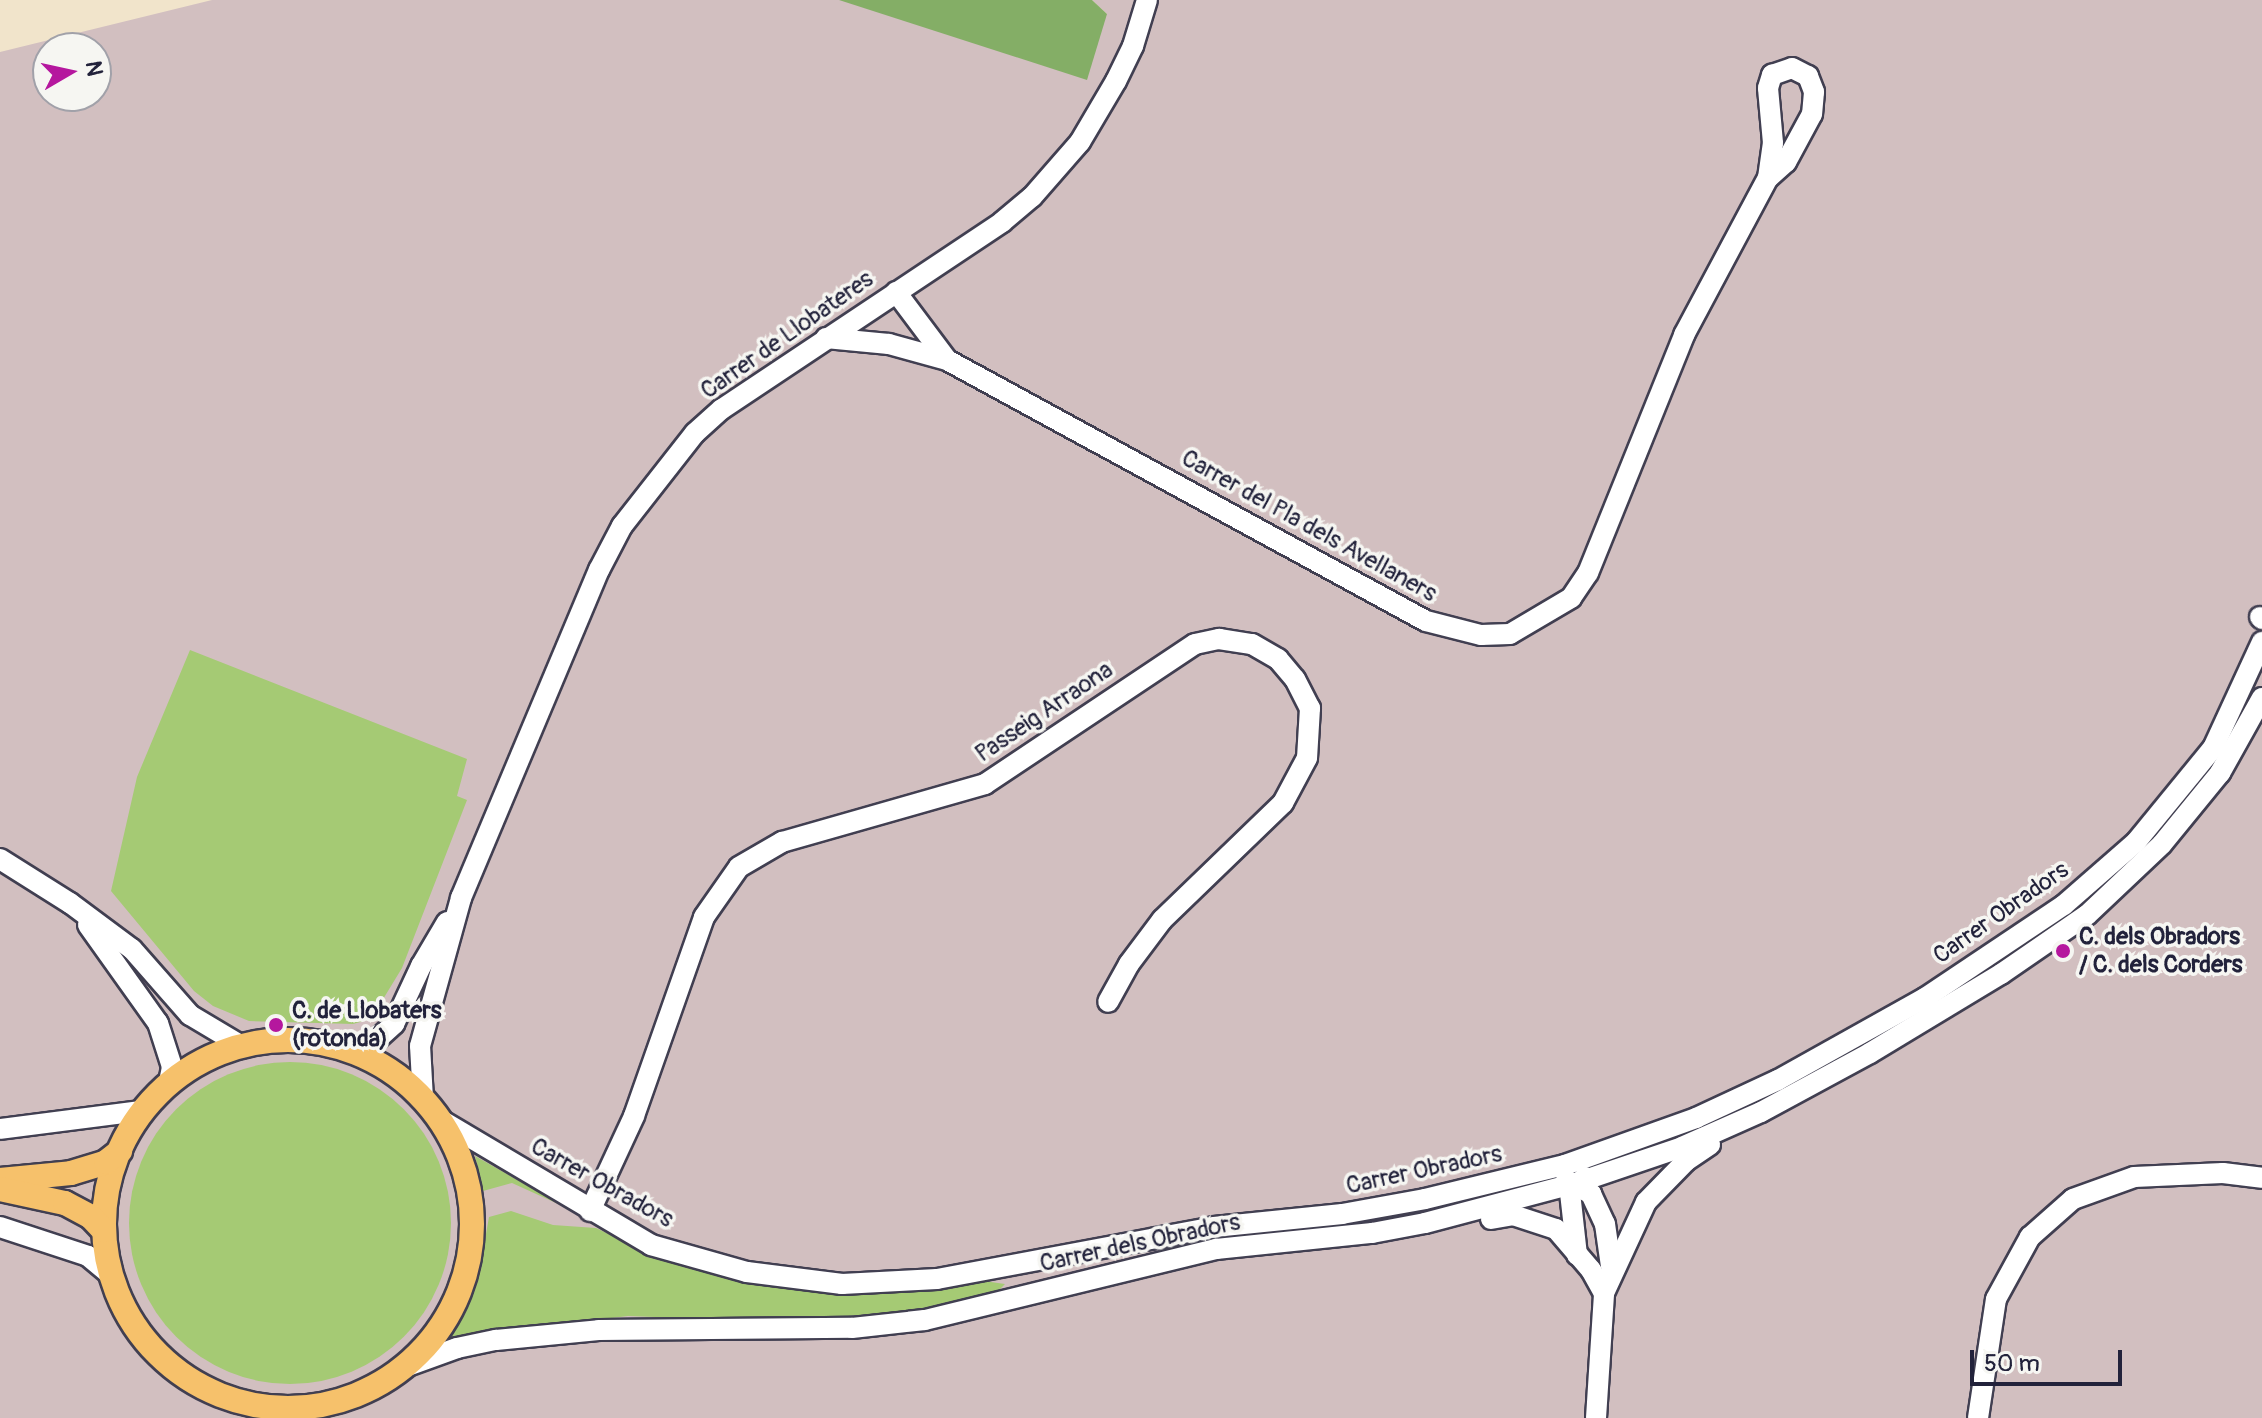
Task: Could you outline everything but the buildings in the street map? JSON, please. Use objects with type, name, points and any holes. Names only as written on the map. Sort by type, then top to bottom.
[{"type":"main road","points":[[275,1040],[299,1041],[354,1052],[386,1068],[423,1099],[439,1119],[466,1173],[472,1203],[470,1260],[460,1291],[444,1322],[410,1365],[354,1396],[290,1413],[232,1402],[179,1373],[153,1351],[131,1324],[112,1276],[103,1230],[108,1183],[120,1151],[141,1111],[169,1083],[196,1064],[242,1046],[275,1040]]},
{"type":"main road","points":[[0,1180],[71,1173],[106,1162],[120,1151]]},
{"type":"main road","points":[[0,1189],[65,1203],[91,1217],[103,1230]]},
{"type":"main road","points":[[207,1391],[219,1418]]},
{"type":"street","name":"Carrer de Llobateres","points":[[423,1099],[420,1046],[461,898],[599,570],[622,526],[695,433],[722,409],[1032,197],[1080,142],[1133,46],[1147,0]]},
{"type":"street","name":"Carrer del Pla dels Avellaners","points":[[896,292],[947,360],[1426,621],[1481,635],[1510,634],[1571,598],[1588,573],[1684,335],[1768,178],[1773,143],[1768,88],[1772,75],[1792,68],[1808,76],[1814,92],[1812,114],[1786,162],[1768,178]]},
{"type":"street","points":[[826,338],[900,346],[947,360]]},
{"type":"street","name":"Passeig Arraona","points":[[590,1211],[634,1116],[704,917],[739,867],[782,842],[985,784],[1195,644],[1219,639],[1252,644],[1278,659],[1310,708],[1307,758],[1283,803],[1162,920],[1129,964],[1108,1002]]},
{"type":"street","name":"Carrer Obradors","points":[[439,1119],[651,1245],[747,1272],[842,1284],[937,1279],[1214,1227],[1372,1209],[1565,1165],[1716,1109],[1846,1044],[1925,998],[2112,870],[2172,802],[2213,748],[2262,642]]},
{"type":"street","name":"Carrer dels Obradors","points":[[410,1365],[457,1348],[496,1340],[599,1330],[852,1328],[925,1320],[1216,1249],[1372,1233],[1425,1223],[1577,1184],[1682,1147],[1761,1112],[1855,1061],[2001,974],[2087,915],[2162,844],[2220,773],[2257,707],[2250,696],[2262,672]]},
{"type":"street","name":"Carrer dels Obradors","points":[[2112,870],[2152,843],[2222,751],[2237,742]]},
{"type":"street","points":[[0,859],[70,903],[132,949],[190,1015],[242,1046]]},
{"type":"street","name":"Carrer dels Obradors","points":[[1855,1061],[1865,1045],[1973,978],[2084,891]]},
{"type":"street","name":"Carrer de Llobateres","points":[[354,1052],[372,1044],[394,1024],[421,966],[461,898]]},
{"type":"street","points":[[70,903],[122,969],[158,1023],[172,1067],[169,1083]]},
{"type":"street","points":[[1577,1255],[1570,1193],[1577,1184],[1597,1165],[1701,1127],[1716,1109]]},
{"type":"street","points":[[0,1129],[141,1111]]},
{"type":"street","points":[[1596,1418],[1604,1293],[1646,1202],[1686,1161],[1761,1112]]},
{"type":"street","points":[[1978,1418],[1996,1299],[2030,1237],[2073,1199],[2134,1177],[2223,1173],[2262,1178]]},
{"type":"street","points":[[1372,1209],[1402,1212],[1477,1198],[1559,1176],[1591,1194],[1605,1224],[1612,1273]]},
{"type":"street","points":[[1425,1223],[1485,1220],[1513,1215],[1556,1229],[1604,1293]]},
{"type":"street","points":[[0,1227],[88,1256],[112,1276]]},
{"type":"street","points":[[1214,1227],[1216,1249]]},
{"type":"shaded area","points":[[212,0],[850,0],[1107,14],[1092,0],[2262,0],[2262,1418],[0,1418],[0,52],[32,44],[32,112],[112,112],[112,32],[82,32]]},
{"type":"green space","points":[[839,0],[1092,0],[1107,14],[1087,80]]},
{"type":"green space","points":[[190,650],[467,759],[457,796],[467,800],[402,968],[371,1019],[353,1024],[249,1021],[213,1006],[194,991],[111,891],[137,777]]},
{"type":"green space","points":[[290,1062],[321,1065],[352,1074],[379,1089],[404,1109],[424,1134],[439,1161],[448,1192],[451,1223],[448,1254],[439,1285],[424,1312],[404,1337],[379,1357],[352,1372],[321,1381],[290,1384],[259,1381],[228,1372],[201,1357],[176,1337],[156,1312],[141,1285],[132,1254],[129,1223],[132,1192],[141,1161],[156,1134],[176,1109],[201,1089],[228,1074],[259,1065]]},
{"type":"green space","points":[[475,1156],[567,1208],[512,1183],[483,1191]]},
{"type":"green space","points":[[511,1211],[553,1225],[596,1228],[657,1257],[759,1285],[835,1292],[925,1291],[984,1281],[1005,1284],[996,1293],[914,1310],[840,1317],[708,1319],[628,1316],[448,1338],[478,1279],[489,1217]]},
{"type":"place","name":"C. dels Obradors / C. dels Corders","points":[[2063,951]]},
{"type":"place","name":"C. de Llobaters (rotonda)","points":[[276,1025]]}]
